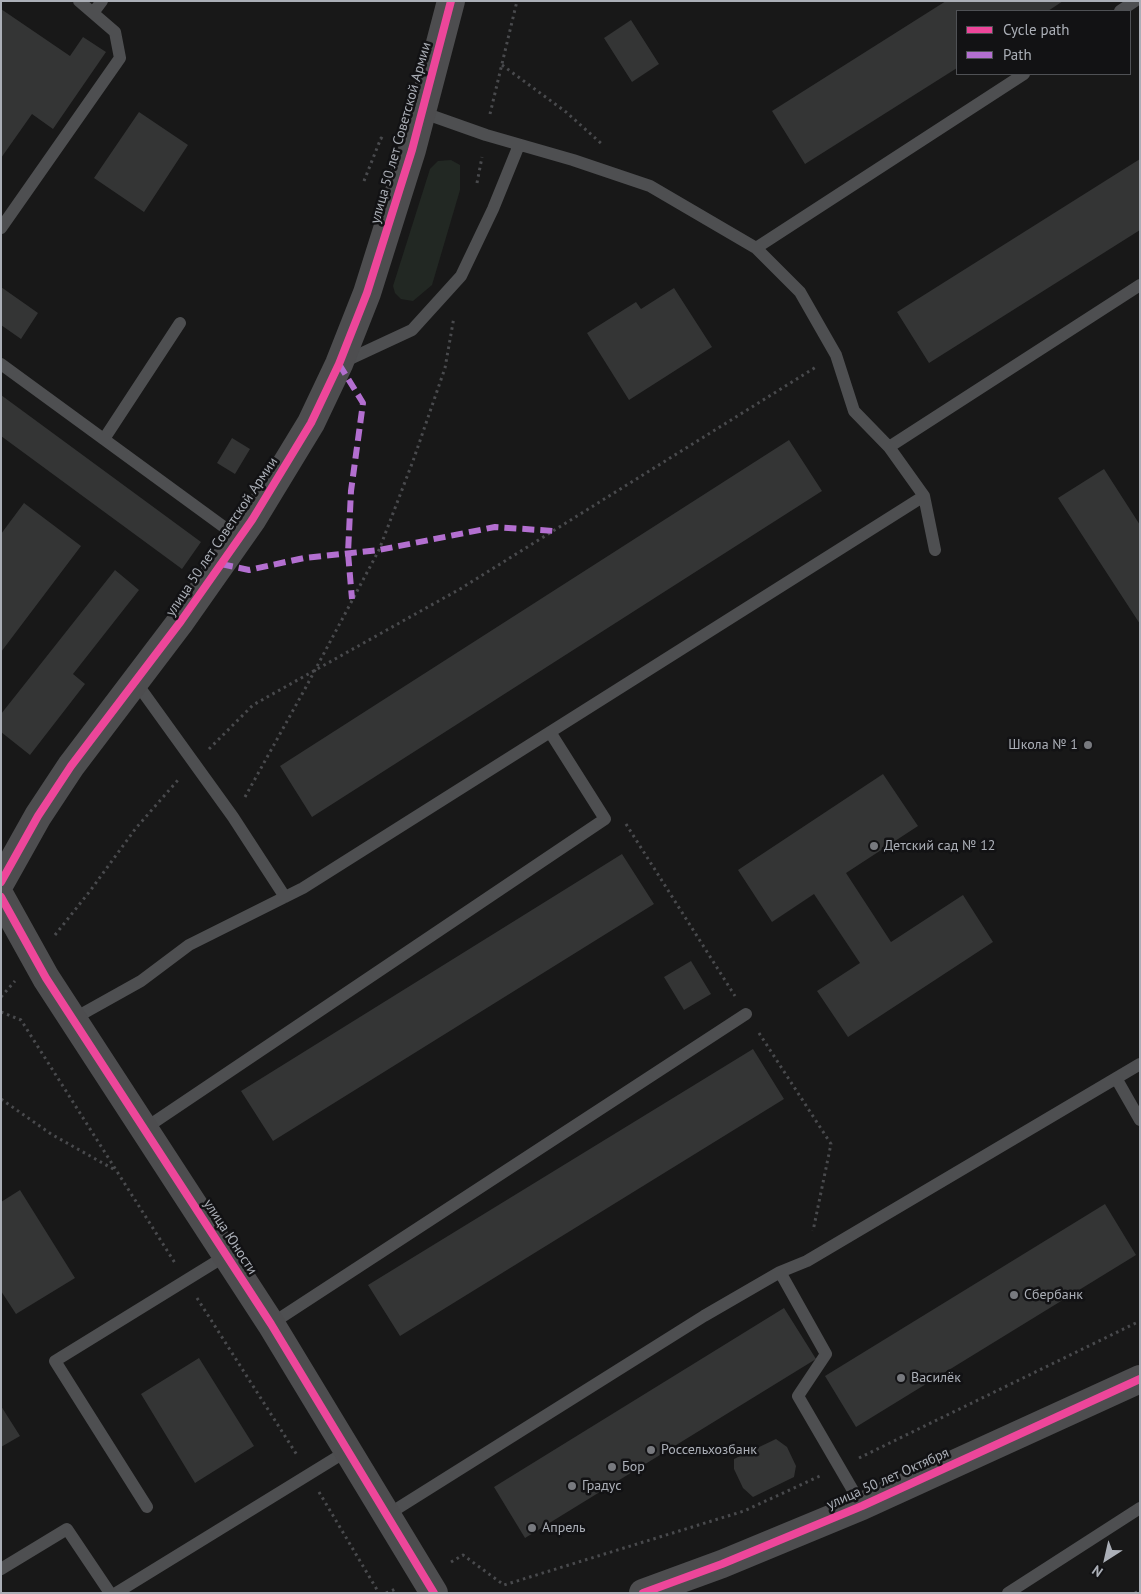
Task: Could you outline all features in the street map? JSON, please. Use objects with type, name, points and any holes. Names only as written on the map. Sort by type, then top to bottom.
[{"type":"street","name":"улица 50 лет Советской Армии","points":[[1,882],[38,816],[71,766],[135,682],[239,538],[284,469],[311,423],[339,364],[370,284],[412,150],[451,1]]},
{"type":"street","name":"улица Юности","points":[[1,897],[35,958],[73,1019],[271,1324],[428,1585]]},
{"type":"street","name":"улица 50 лет Октября","points":[[643,1593],[722,1564],[862,1506],[1140,1379]]},
{"type":"lane","points":[[1,228],[120,58],[115,32],[79,1]]},
{"type":"lane","points":[[93,13],[102,1]]},
{"type":"lane","points":[[1122,10],[1135,1]]},
{"type":"lane","points":[[756,248],[1022,75]]},
{"type":"lane","points":[[421,112],[486,135],[573,160],[650,186],[756,248],[800,292],[836,355],[854,411],[889,447],[924,496],[935,550]]},
{"type":"lane","points":[[339,364],[412,330],[461,276],[494,209],[519,145]]},
{"type":"lane","points":[[889,447],[1140,285]]},
{"type":"lane","points":[[104,438],[180,323]]},
{"type":"lane","points":[[1,364],[239,538]]},
{"type":"lane","points":[[73,1019],[140,981],[189,945],[303,888],[924,496]]},
{"type":"lane","points":[[135,682],[233,817],[285,897]]},
{"type":"lane","points":[[144,1129],[605,819],[550,732]]},
{"type":"lane","points":[[271,1324],[746,1014]]},
{"type":"lane","points":[[387,1515],[704,1316],[780,1272],[807,1261],[1140,1064]]},
{"type":"lane","points":[[1116,1078],[1140,1120]]},
{"type":"lane","points":[[146,1507],[55,1361],[227,1255]]},
{"type":"lane","points":[[780,1272],[826,1354],[798,1396],[862,1506]]},
{"type":"lane","points":[[116,1593],[347,1451]]},
{"type":"lane","points":[[1008,1593],[1140,1508]]},
{"type":"lane","points":[[1,1569],[67,1529],[110,1593]]},
{"type":"path","points":[[476,192],[486,135],[516,1]]},
{"type":"path","points":[[502,65],[566,112],[604,146]]},
{"type":"path","points":[[233,817],[378,550],[413,461],[446,368],[461,276]]},
{"type":"path","points":[[1,997],[90,891],[136,828],[167,791],[253,705],[460,589],[836,355]]},
{"type":"path","points":[[1,1099],[51,1134],[116,1170]]},
{"type":"path","points":[[386,1593],[428,1585],[464,1555],[504,1585],[744,1511],[840,1468],[1140,1321]]},
{"type":"path","points":[[1135,1593],[1140,1590]]},
{"type":"shaded area","points":[[451,160],[460,165],[460,190],[432,285],[413,301],[401,299],[395,293],[393,286],[430,169],[438,161]]},
{"type":"building","points":[[946,1],[1063,1],[1050,10],[956,10],[956,69],[805,164],[772,111]]},
{"type":"building","points":[[1,9],[70,56],[83,37],[106,52],[53,129],[32,114],[1,158]]},
{"type":"building","points":[[631,20],[659,64],[632,82],[604,38]]},
{"type":"building","points":[[139,112],[188,145],[144,212],[94,178]]},
{"type":"building","points":[[1140,159],[1140,230],[929,363],[897,312]]},
{"type":"building","points":[[1,287],[38,313],[21,339],[1,325]]},
{"type":"building","points":[[674,288],[712,347],[629,400],[587,333],[636,302],[641,309]]},
{"type":"building","points":[[1,395],[201,542],[182,569],[1,436]]},
{"type":"building","points":[[232,438],[250,449],[235,474],[217,463]]},
{"type":"building","points":[[789,440],[822,491],[312,817],[280,766]]},
{"type":"building","points":[[1104,469],[1140,525],[1140,624],[1058,498]]},
{"type":"building","points":[[24,503],[81,546],[1,652],[1,534]]},
{"type":"building","points":[[115,570],[139,590],[73,674],[85,684],[30,755],[1,732],[1,714]]},
{"type":"building","points":[[883,774],[918,826],[846,873],[891,942],[963,895],[993,942],[848,1037],[817,991],[860,963],[814,894],[772,922],[738,870]]},
{"type":"building","points":[[622,854],[654,904],[273,1141],[241,1091]]},
{"type":"building","points":[[691,961],[711,994],[684,1010],[664,977]]},
{"type":"building","points":[[753,1049],[784,1099],[400,1336],[368,1285]]},
{"type":"building","points":[[20,1190],[75,1278],[16,1314],[1,1291],[1,1202]]},
{"type":"building","points":[[1105,1204],[1136,1255],[856,1427],[825,1376]]},
{"type":"building","points":[[784,1308],[816,1359],[525,1538],[494,1487]]},
{"type":"building","points":[[199,1358],[254,1446],[195,1483],[141,1394]]},
{"type":"building","points":[[1,1406],[20,1436],[1,1447]]},
{"type":"building","points":[[776,1439],[787,1447],[796,1466],[794,1477],[753,1497],[743,1488],[734,1469],[734,1459]]},
{"type":"marked path","points":[[339,364],[363,403],[351,491],[348,553],[352,599]]},
{"type":"marked path","points":[[221,564],[249,570],[304,558],[379,550],[495,527],[554,531]]},
{"type":"cycle path","points":[[1,882],[38,816],[71,766],[181,621],[252,520],[311,423],[339,364],[367,293],[412,150],[451,1]]},
{"type":"cycle path","points":[[1,897],[46,978],[271,1324],[434,1593]]},
{"type":"cycle path","points":[[643,1593],[722,1564],[862,1506],[1140,1379]]},
{"type":"place","name":"Школа № 1","points":[[1088,745]]},
{"type":"place","name":"Детский сад № 12","points":[[874,846]]},
{"type":"place","name":"Сбербанк","points":[[1014,1295]]},
{"type":"place","name":"Василёк","points":[[901,1378]]},
{"type":"place","name":"Россельхозбанк","points":[[651,1450]]},
{"type":"place","name":"Бор","points":[[612,1467]]},
{"type":"place","name":"Градус","points":[[572,1486]]},
{"type":"place","name":"Апрель","points":[[532,1528]]}]
